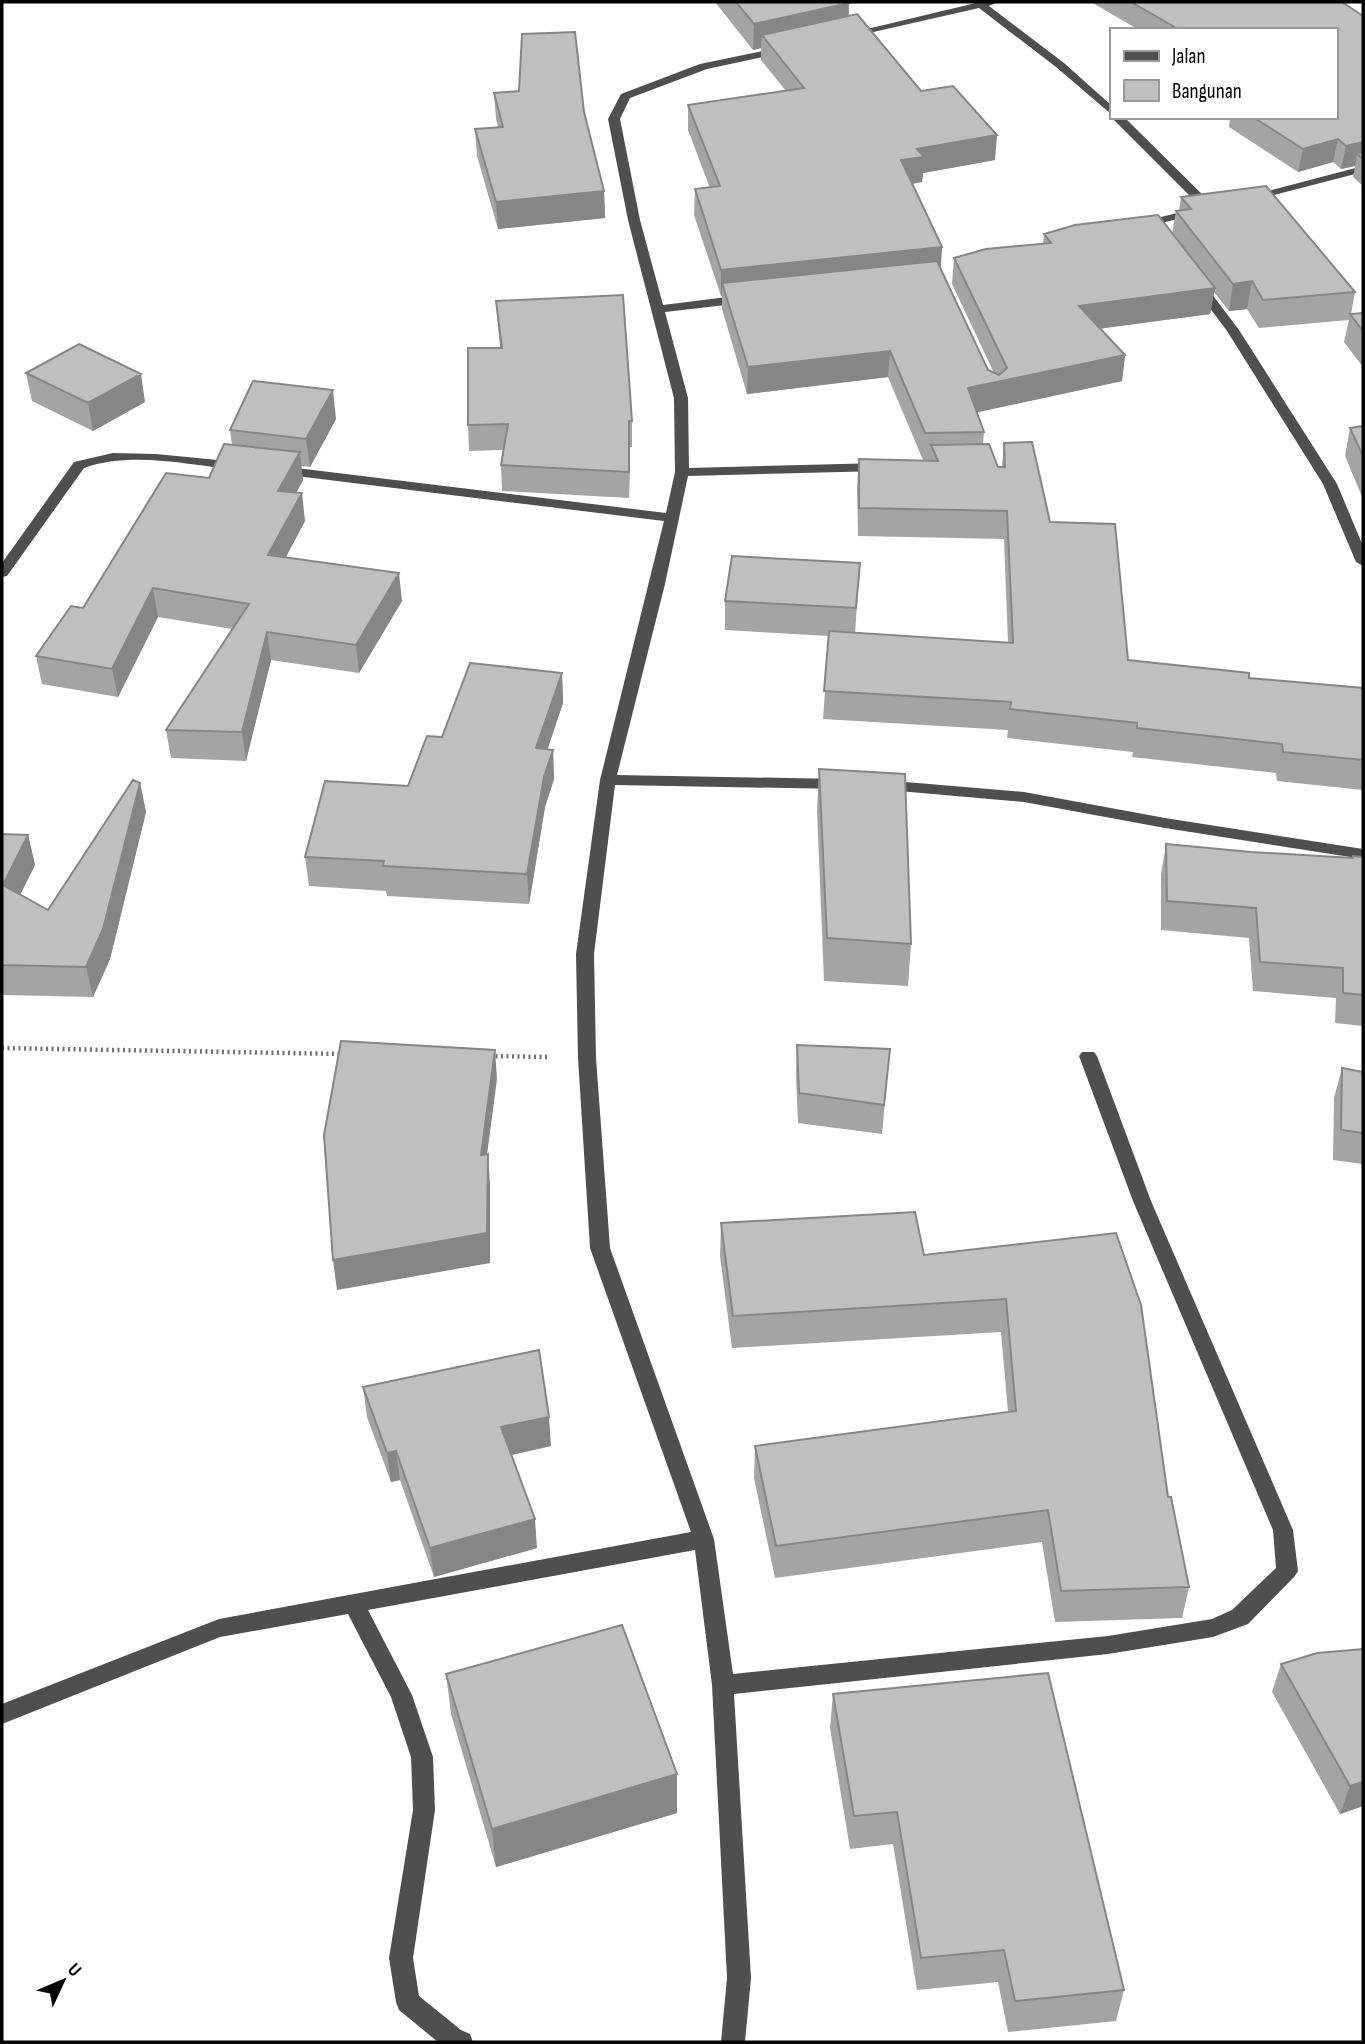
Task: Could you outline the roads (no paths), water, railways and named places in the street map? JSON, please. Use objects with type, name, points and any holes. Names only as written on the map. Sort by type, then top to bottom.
[{"type":"street","points":[[831,39],[987,3],[1110,110]]},
{"type":"street","points":[[733,2042],[739,1978],[723,1685],[704,1539],[600,1248],[587,1058],[585,954],[608,780],[682,472],[681,398],[624,177],[614,119],[625,96],[704,66],[804,45]]},
{"type":"street","points":[[1119,119],[1221,204]]},
{"type":"street","points":[[1128,230],[1154,229],[1221,204],[1363,169]]},
{"type":"street","points":[[1192,277],[1233,330],[1330,484],[1363,562]]},
{"type":"street","points":[[657,309],[758,298]]},
{"type":"street","points":[[2,573],[79,465],[94,458],[114,456],[263,469],[672,518]]},
{"type":"street","points":[[682,472],[890,467]]},
{"type":"street","points":[[608,780],[863,784],[950,789],[1024,797],[1165,823],[1363,854]]},
{"type":"street","points":[[723,1685],[1108,1644],[1213,1628],[1240,1616],[1287,1571],[1283,1530],[1142,1201],[1088,1056]]},
{"type":"street","points":[[2,1714],[219,1628],[704,1539]]},
{"type":"street","points":[[354,1603],[401,1695],[422,1758],[424,1810],[401,1958],[408,2002],[452,2038],[461,2042]]}]
